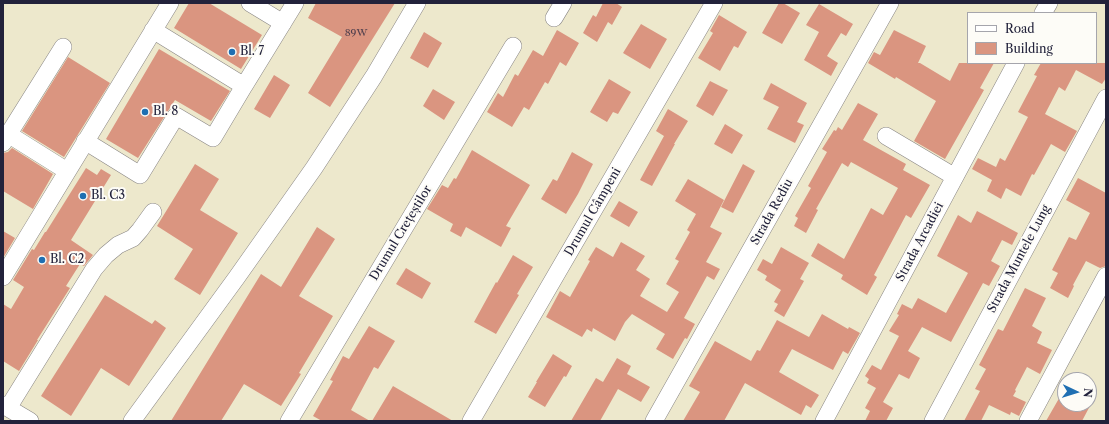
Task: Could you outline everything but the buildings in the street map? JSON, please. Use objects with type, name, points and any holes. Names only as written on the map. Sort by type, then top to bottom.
[{"type":"street","points":[[3,277],[170,3]]},
{"type":"street","points":[[250,3],[283,23]]},
{"type":"street","points":[[85,141],[140,175],[176,116],[213,138],[295,3]]},
{"type":"street","points":[[132,421],[314,168],[374,76],[417,3]]},
{"type":"street","points":[[554,18],[563,3]]},
{"type":"street","name":"Drumul Câmpeni","points":[[471,421],[714,3]]},
{"type":"street","name":"Strada Rediu","points":[[654,421],[890,3]]},
{"type":"street","points":[[1044,12],[1048,3]]},
{"type":"street","points":[[153,30],[244,86]]},
{"type":"street","name":"Drumul Crețeștilor","points":[[289,421],[513,46]]},
{"type":"street","points":[[63,47],[6,138],[67,171]]},
{"type":"street","name":"Strada Arcadiei","points":[[824,421],[1015,64]]},
{"type":"street","name":"Strada Muntele Lung","points":[[933,421],[1106,98]]},
{"type":"street","points":[[886,136],[955,177]]},
{"type":"street","points":[[30,421],[5,407],[94,269],[106,255],[118,245],[133,238],[153,212]]},
{"type":"street","points":[[1028,421],[1106,276]]},
{"type":"place","name":"Bl. 7","points":[[232,52]]},
{"type":"place","name":"Bl. 8","points":[[145,112]]},
{"type":"place","name":"Bl. C3","points":[[83,196]]},
{"type":"place","name":"Bl. C2","points":[[42,260]]}]
